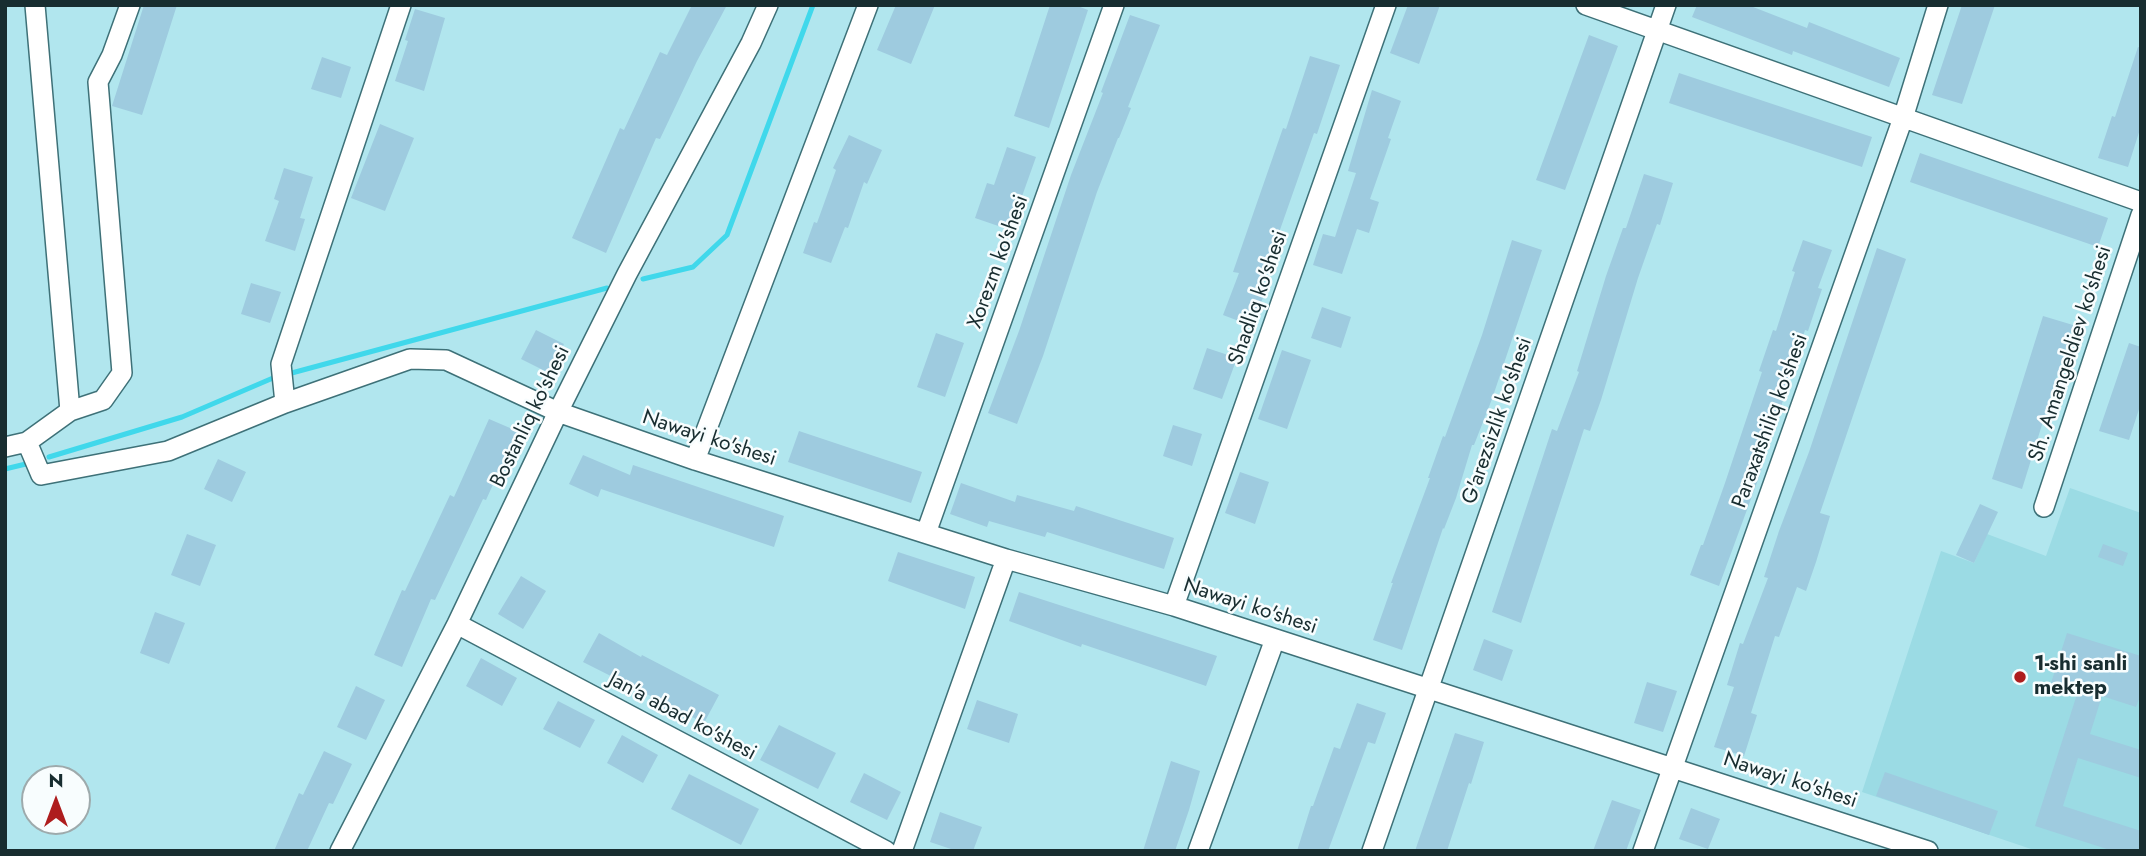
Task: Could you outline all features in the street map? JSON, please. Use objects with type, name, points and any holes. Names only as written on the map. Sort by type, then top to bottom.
[{"type":"street","points":[[35,5],[70,411]]},
{"type":"street","points":[[5,447],[27,442],[70,411],[103,400],[122,373],[98,82],[112,55],[130,5]]},
{"type":"street","points":[[285,403],[281,364],[401,5]]},
{"type":"street","name":"Bostanliq ko'shesi","points":[[341,851],[457,624],[627,274],[751,43],[768,5]]},
{"type":"street","points":[[695,460],[868,5]]},
{"type":"street","name":"Xorezm ko'shesi","points":[[926,533],[1114,5]]},
{"type":"street","name":"Shadliq ko'shesi","points":[[1174,606],[1386,5]]},
{"type":"street","points":[[1586,5],[2141,202]]},
{"type":"street","name":"G'arezsizlik ko'shesi","points":[[1372,851],[1666,5]]},
{"type":"street","name":"Paraxatshiliq ko'shesi","points":[[1643,851],[1903,118],[1938,5]]},
{"type":"street","name":"Sh. Amangeldiev ko'shesi","points":[[2044,507],[2141,215]]},
{"type":"street","name":"Nawayi ko'shesi","points":[[27,442],[41,475],[168,451],[285,403],[410,359],[446,360],[558,412],[695,460],[1006,559],[1174,606],[1430,687],[1928,851]]},
{"type":"street","points":[[902,851],[1006,559]]},
{"type":"street","name":"Jan'a abad ko'shesi","points":[[457,624],[886,851]]},
{"type":"street","points":[[1198,851],[1275,639]]},
{"type":"shaded area","name":"1-shi sanli mektep","points":[[2070,488],[2141,513],[2141,851],[2037,851],[1862,792],[1941,551],[1974,563],[1987,534],[2046,556]]},
{"type":"building","points":[[144,5],[177,5],[142,115],[112,106]]},
{"type":"building","points":[[692,5],[727,5],[660,139],[656,138],[606,253],[572,238],[620,128],[624,130],[660,52],[667,55]]},
{"type":"building","points":[[896,5],[935,5],[911,64],[877,50]]},
{"type":"building","points":[[1050,5],[1075,5],[1088,10],[1049,128],[1014,116]]},
{"type":"building","points":[[1408,5],[1440,5],[1419,64],[1390,53]]},
{"type":"building","points":[[1697,5],[1748,5],[1807,28],[1809,22],[1900,58],[1889,87],[1793,51],[1792,55],[1692,17]]},
{"type":"building","points":[[1962,5],[1995,5],[1962,104],[1932,95]]},
{"type":"building","points":[[415,9],[445,18],[424,91],[395,81]]},
{"type":"building","points":[[1130,15],[1160,25],[1128,107],[1131,108],[1097,192],[1043,356],[1017,424],[988,413]]},
{"type":"building","points":[[1589,35],[1618,46],[1565,190],[1536,180]]},
{"type":"building","points":[[2138,47],[2141,48],[2141,126],[2128,167],[2098,158]]},
{"type":"building","points":[[1310,56],[1340,65],[1275,244],[1259,293],[1264,295],[1252,326],[1223,315],[1239,273],[1233,272]]},
{"type":"building","points":[[322,57],[351,67],[341,98],[311,89]]},
{"type":"building","points":[[1679,73],[1872,137],[1862,167],[1669,103]]},
{"type":"building","points":[[1372,90],[1401,101],[1370,199],[1379,202],[1369,233],[1357,229],[1342,274],[1313,265],[1323,234],[1335,237],[1356,173],[1348,171]]},
{"type":"building","points":[[380,124],[414,138],[385,211],[351,198]]},
{"type":"building","points":[[849,135],[882,150],[867,184],[864,182],[848,228],[845,227],[831,263],[803,253],[836,170],[833,168]]},
{"type":"building","points":[[1007,147],[1036,157],[1010,230],[975,218],[987,183],[994,185]]},
{"type":"building","points":[[1920,153],[2108,218],[2098,247],[1910,182]]},
{"type":"building","points":[[284,168],[313,177],[300,218],[305,219],[295,251],[265,241],[279,201],[274,199]]},
{"type":"building","points":[[1644,174],[1673,183],[1660,225],[1657,224],[1638,278],[1590,431],[1584,429],[1521,623],[1492,612],[1552,429],[1557,431],[1579,372],[1577,371],[1606,276]]},
{"type":"building","points":[[1512,240],[1542,250],[1402,650],[1373,640],[1443,436],[1445,437],[1482,335]]},
{"type":"building","points":[[1803,240],[1832,250],[1818,288],[1822,289],[1808,331],[1805,330],[1759,477],[1719,586],[1690,575],[1725,483],[1762,372],[1759,371],[1773,330],[1776,331],[1795,272],[1792,271]]},
{"type":"building","points":[[1877,248],[1906,259],[1820,513],[1830,516],[1816,562],[1806,591],[1797,587],[1779,637],[1775,636],[1751,713],[1757,715],[1744,756],[1714,747],[1734,687],[1727,685],[1740,643],[1743,644],[1768,578],[1764,577],[1779,531],[1809,452]]},
{"type":"building","points":[[251,283],[281,292],[270,323],[241,314]]},
{"type":"building","points":[[1322,307],[1351,317],[1341,348],[1311,338]]},
{"type":"building","points":[[2043,316],[2073,325],[2022,489],[1992,479]]},
{"type":"building","points":[[536,330],[564,344],[549,373],[521,359]]},
{"type":"building","points":[[936,333],[964,343],[945,397],[917,387]]},
{"type":"building","points":[[2129,343],[2141,347],[2141,403],[2129,440],[2099,431]]},
{"type":"building","points":[[1207,348],[1237,358],[1222,399],[1193,389]]},
{"type":"building","points":[[1282,350],[1311,360],[1287,429],[1258,419]]},
{"type":"building","points":[[489,419],[517,431],[486,500],[483,499],[435,600],[431,599],[402,667],[374,655],[402,590],[405,591],[450,495],[454,497]]},
{"type":"building","points":[[1173,425],[1202,434],[1192,466],[1163,456]]},
{"type":"building","points":[[799,431],[922,472],[911,503],[788,462]]},
{"type":"building","points":[[583,455],[630,475],[633,465],[784,516],[774,547],[601,489],[598,497],[569,484]]},
{"type":"building","points":[[218,459],[246,472],[232,502],[204,489]]},
{"type":"building","points":[[1240,472],[1269,482],[1255,524],[1225,513]]},
{"type":"building","points":[[961,483],[1015,502],[1017,495],[1074,511],[1076,506],[1174,538],[1164,569],[1047,532],[1045,537],[989,521],[987,527],[950,514]]},
{"type":"building","points":[[1980,504],[1998,512],[1974,563],[1956,555]]},
{"type":"building","points":[[187,534],[216,545],[200,586],[171,575]]},
{"type":"building","points":[[2103,544],[2128,553],[2123,566],[2098,557]]},
{"type":"building","points":[[898,552],[975,577],[965,609],[888,581]]},
{"type":"building","points":[[521,576],[546,591],[523,629],[498,614]]},
{"type":"building","points":[[1019,592],[1217,656],[1206,686],[1082,644],[1081,647],[1009,621]]},
{"type":"building","points":[[155,612],[185,623],[169,664],[140,653]]},
{"type":"building","points":[[599,633],[719,695],[704,723],[583,662]]},
{"type":"building","points":[[2067,633],[2141,656],[2141,694],[2136,707],[2102,696],[2090,734],[2141,750],[2141,778],[2078,758],[2063,806],[2141,831],[2141,851],[2113,851],[2035,826],[2078,691],[2051,683]]},
{"type":"building","points":[[1484,639],[1513,650],[1502,681],[1473,670]]},
{"type":"building","points":[[481,658],[517,678],[502,706],[466,686]]},
{"type":"building","points":[[1647,682],[1677,691],[1663,732],[1634,723]]},
{"type":"building","points":[[356,686],[385,700],[366,740],[337,727]]},
{"type":"building","points":[[977,700],[1018,714],[1009,743],[967,729]]},
{"type":"building","points":[[558,701],[595,720],[580,748],[543,729]]},
{"type":"building","points":[[1357,703],[1386,713],[1375,744],[1368,742],[1328,851],[1297,851],[1334,747],[1340,749]]},
{"type":"building","points":[[779,725],[836,753],[818,789],[760,760]]},
{"type":"building","points":[[1455,733],[1484,742],[1471,784],[1469,783],[1447,851],[1415,851]]},
{"type":"building","points":[[622,735],[658,755],[643,783],[607,763]]},
{"type":"building","points":[[324,751],[352,764],[333,804],[329,803],[307,851],[274,851],[299,793],[303,795]]},
{"type":"building","points":[[1171,761],[1200,771],[1189,810],[1175,851],[1143,851]]},
{"type":"building","points":[[1885,772],[1998,811],[1989,835],[1876,796]]},
{"type":"building","points":[[864,773],[901,792],[887,820],[850,802]]},
{"type":"building","points":[[689,774],[759,809],[741,845],[671,809]]},
{"type":"building","points":[[1612,800],[1641,810],[1626,851],[1593,851]]},
{"type":"building","points":[[1691,808],[1720,819],[1708,849],[1679,839]]},
{"type":"building","points":[[940,812],[982,827],[973,851],[957,851],[930,842]]},
{"type":"waterway","points":[[643,279],[693,267],[727,235],[813,5]]},
{"type":"waterway","points":[[288,374],[607,288]]},
{"type":"waterway","points":[[49,457],[182,417],[273,378]]},
{"type":"waterway","points":[[5,469],[30,463]]},
{"type":"place","name":"1-shi sanli mektep","points":[[2020,677]]}]
